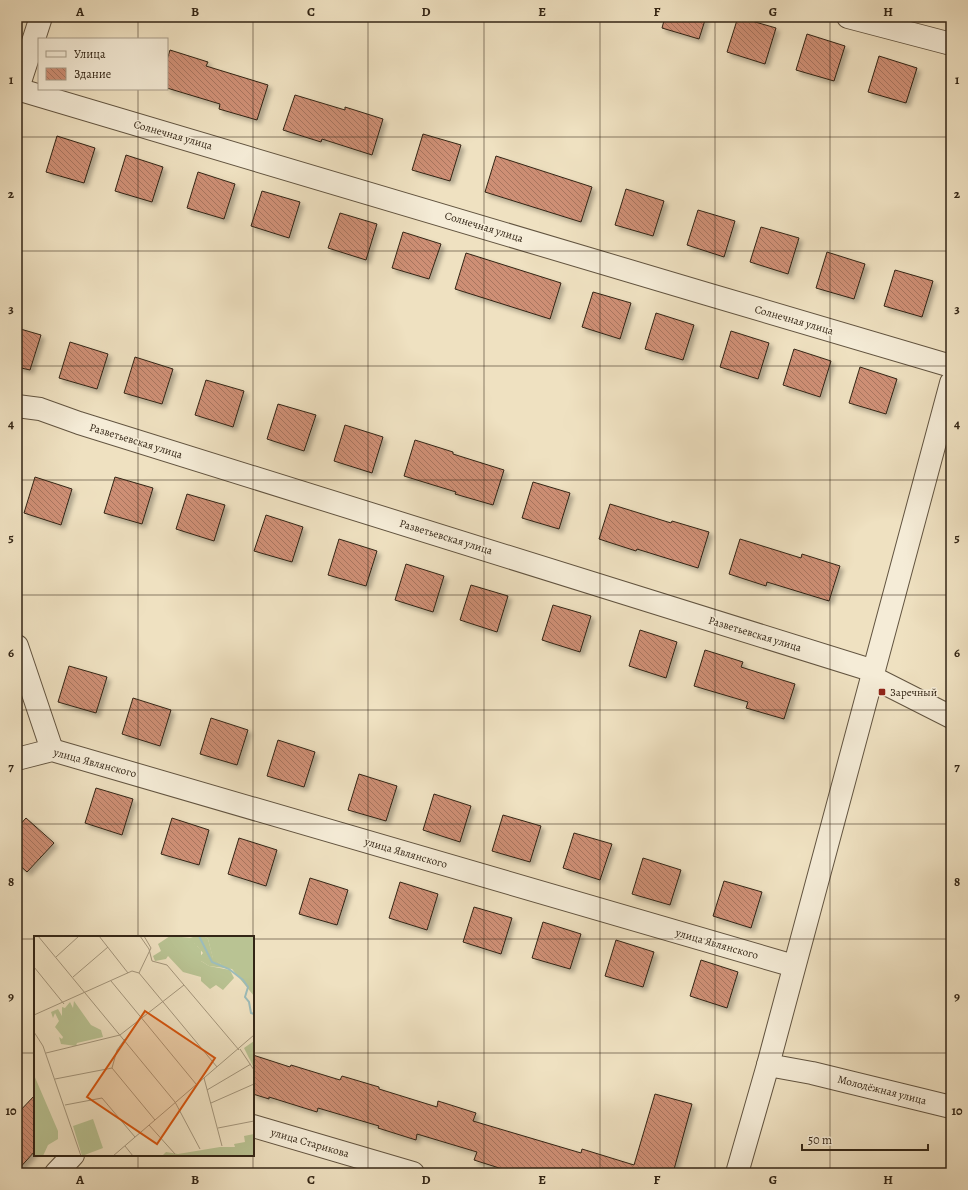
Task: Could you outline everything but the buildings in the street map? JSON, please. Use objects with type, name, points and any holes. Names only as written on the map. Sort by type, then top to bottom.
[{"type":"street","points":[[17,89],[41,17]]},
{"type":"street","points":[[848,17],[951,44]]},
{"type":"street","name":"Солнечная улица","points":[[17,89],[951,366]]},
{"type":"street","points":[[737,1173],[768,1065],[951,383]]},
{"type":"street","name":"Разветьевская улица","points":[[17,406],[40,409],[86,425],[873,674],[951,717]]},
{"type":"street","points":[[17,646],[52,750]]},
{"type":"street","name":"улица Являнского","points":[[17,759],[52,750],[794,966]]},
{"type":"street","name":"Молодёжная улица","points":[[768,1065],[812,1073],[951,1107]]},
{"type":"street","name":"улица Старикова","points":[[254,1126],[413,1173]]},
{"type":"street","points":[[56,1173],[72,1156]]},
{"type":"place","name":"Заречный","points":[[882,692]]}]
